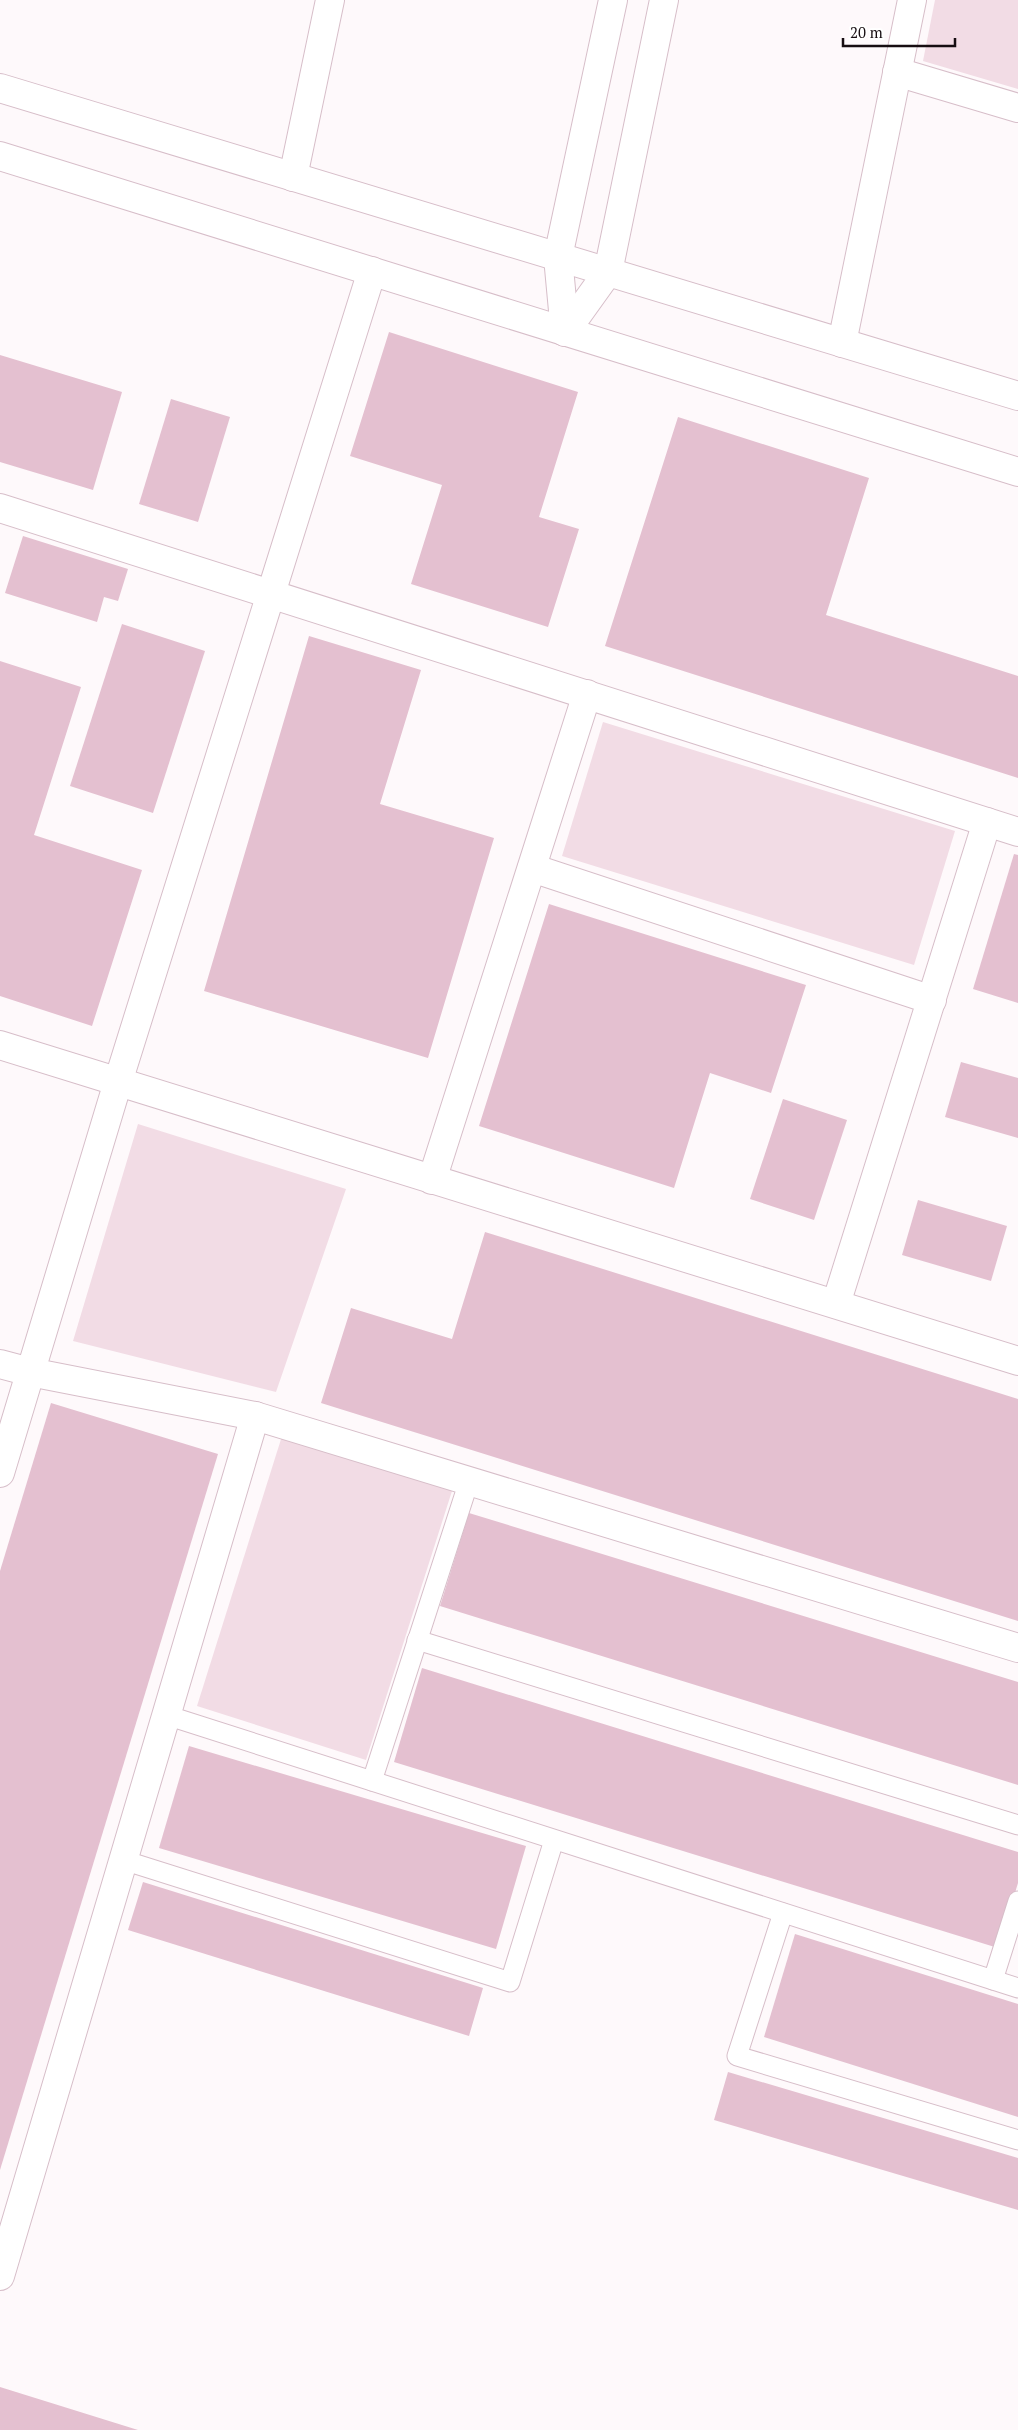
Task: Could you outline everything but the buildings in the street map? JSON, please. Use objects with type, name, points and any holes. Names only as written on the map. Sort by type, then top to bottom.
[{"type":"street","points":[[292,177],[330,0]]},
{"type":"street","points":[[565,332],[558,257],[613,0]]},
{"type":"street","points":[[565,332],[608,272],[664,0]]},
{"type":"street","points":[[842,343],[912,0]]},
{"type":"street","points":[[897,72],[1018,108]]},
{"type":"street","points":[[0,88],[1018,396]]},
{"type":"street","points":[[0,156],[1018,472]]},
{"type":"street","points":[[0,1474],[118,1082],[372,271]]},
{"type":"street","points":[[2,515],[271,592],[1018,832]]},
{"type":"street","points":[[432,1180],[587,694]]},
{"type":"street","points":[[836,1304],[987,822]]},
{"type":"street","points":[[532,868],[932,1000]]},
{"type":"street","points":[[0,1046],[1018,1361]]},
{"type":"street","points":[[0,1364],[30,1372],[255,1416],[1018,1648]]},
{"type":"street","points":[[0,2276],[255,1416]]},
{"type":"lane","points":[[372,1781],[469,1481]]},
{"type":"lane","points":[[418,1640],[1018,1825]]},
{"type":"lane","points":[[166,1715],[1018,1988]]},
{"type":"lane","points":[[123,1860],[510,1982],[554,1840]]},
{"type":"lane","points":[[994,1980],[1018,1901]]},
{"type":"lane","points":[[783,1913],[737,2056],[1018,2140]]},
{"type":"shaded area","points":[[935,0],[1018,0],[1018,89],[923,61]]},
{"type":"shaded area","points":[[603,722],[955,831],[914,965],[562,856]]},
{"type":"shaded area","points":[[138,1124],[346,1189],[276,1392],[73,1341]]},
{"type":"shaded area","points":[[282,1436],[452,1491],[366,1760],[197,1706]]}]
